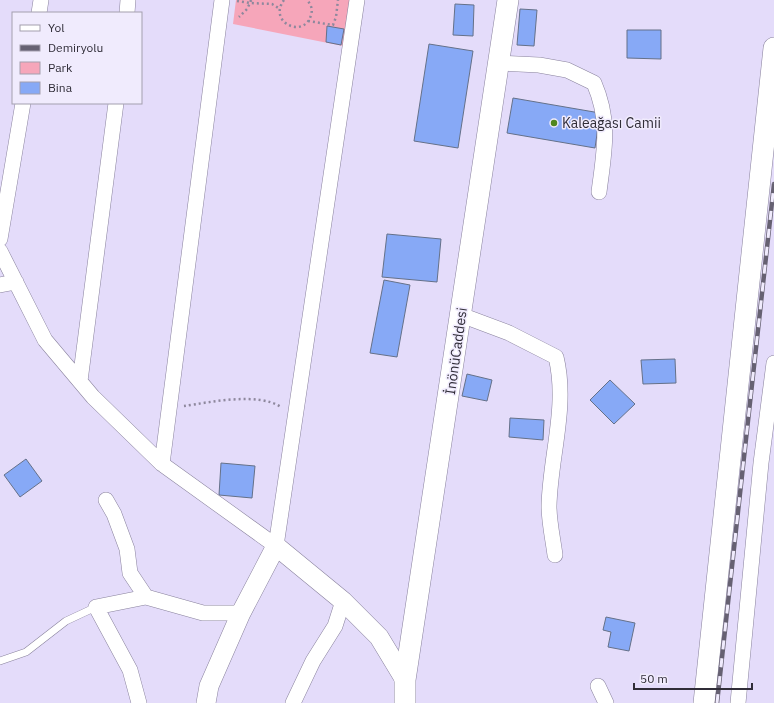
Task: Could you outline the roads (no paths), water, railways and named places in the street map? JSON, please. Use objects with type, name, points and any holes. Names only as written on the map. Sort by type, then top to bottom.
[{"type":"main road","name":"İnönüCaddesi","points":[[405,703],[405,680],[508,0]]},
{"type":"main road","points":[[704,703],[774,48]]},
{"type":"street","points":[[39,12],[41,0]]},
{"type":"street","points":[[127,12],[128,0]]},
{"type":"street","points":[[162,464],[222,0]]},
{"type":"street","points":[[206,703],[209,686],[241,613],[276,546],[357,0]]},
{"type":"street","points":[[499,63],[539,65],[567,70],[594,83],[602,101],[606,134],[599,192]]},
{"type":"street","points":[[0,239],[23,104]]},
{"type":"street","points":[[80,382],[116,104]]},
{"type":"street","points":[[0,251],[45,340],[93,397],[162,464],[276,546],[343,601],[379,637],[405,680]]},
{"type":"street","points":[[0,286],[16,282]]},
{"type":"street","points":[[461,316],[509,333],[556,357],[560,376],[556,439],[549,506],[555,555]]},
{"type":"street","points":[[738,703],[761,463],[774,363]]},
{"type":"street","points":[[106,500],[114,514],[127,549],[130,573],[146,597]]},
{"type":"street","points":[[139,703],[130,670],[96,607],[146,597],[203,613],[241,613]]},
{"type":"street","points":[[293,703],[313,661],[335,626],[343,601]]},
{"type":"street","points":[[598,686],[606,703]]},
{"type":"lane","points":[[0,661],[26,652],[66,621],[96,607]]},
{"type":"railway","points":[[717,703],[774,184]]},
{"type":"place","name":"Kaleağası Camii","points":[[554,123]]}]
